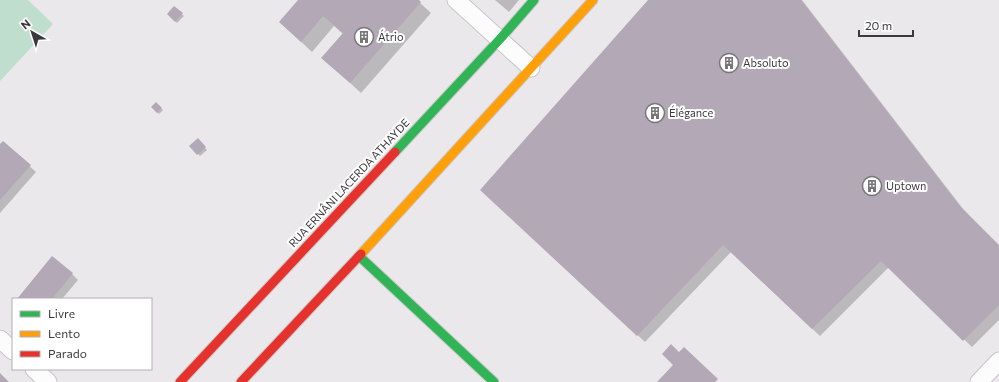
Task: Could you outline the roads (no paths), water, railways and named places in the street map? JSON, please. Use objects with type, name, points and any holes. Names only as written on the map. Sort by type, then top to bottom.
[{"type":"street","points":[[456,0],[531,68]]},
{"type":"street","name":"RUA ERNÂNI LACERDA ATHAYDE","points":[[180,382],[500,39],[534,0]]},
{"type":"street","points":[[242,382],[593,0]]},
{"type":"street","points":[[359,256],[494,382]]},
{"type":"street","points":[[0,339],[12,350]]},
{"type":"street","points":[[979,382],[999,361]]},
{"type":"street","points":[[35,370],[48,382]]},
{"type":"place","name":"Átrio","points":[[364,37]]},
{"type":"place","name":"Absoluto","points":[[729,63]]},
{"type":"place","name":"Élégance","points":[[655,113]]},
{"type":"place","name":"Uptown","points":[[872,186]]}]
